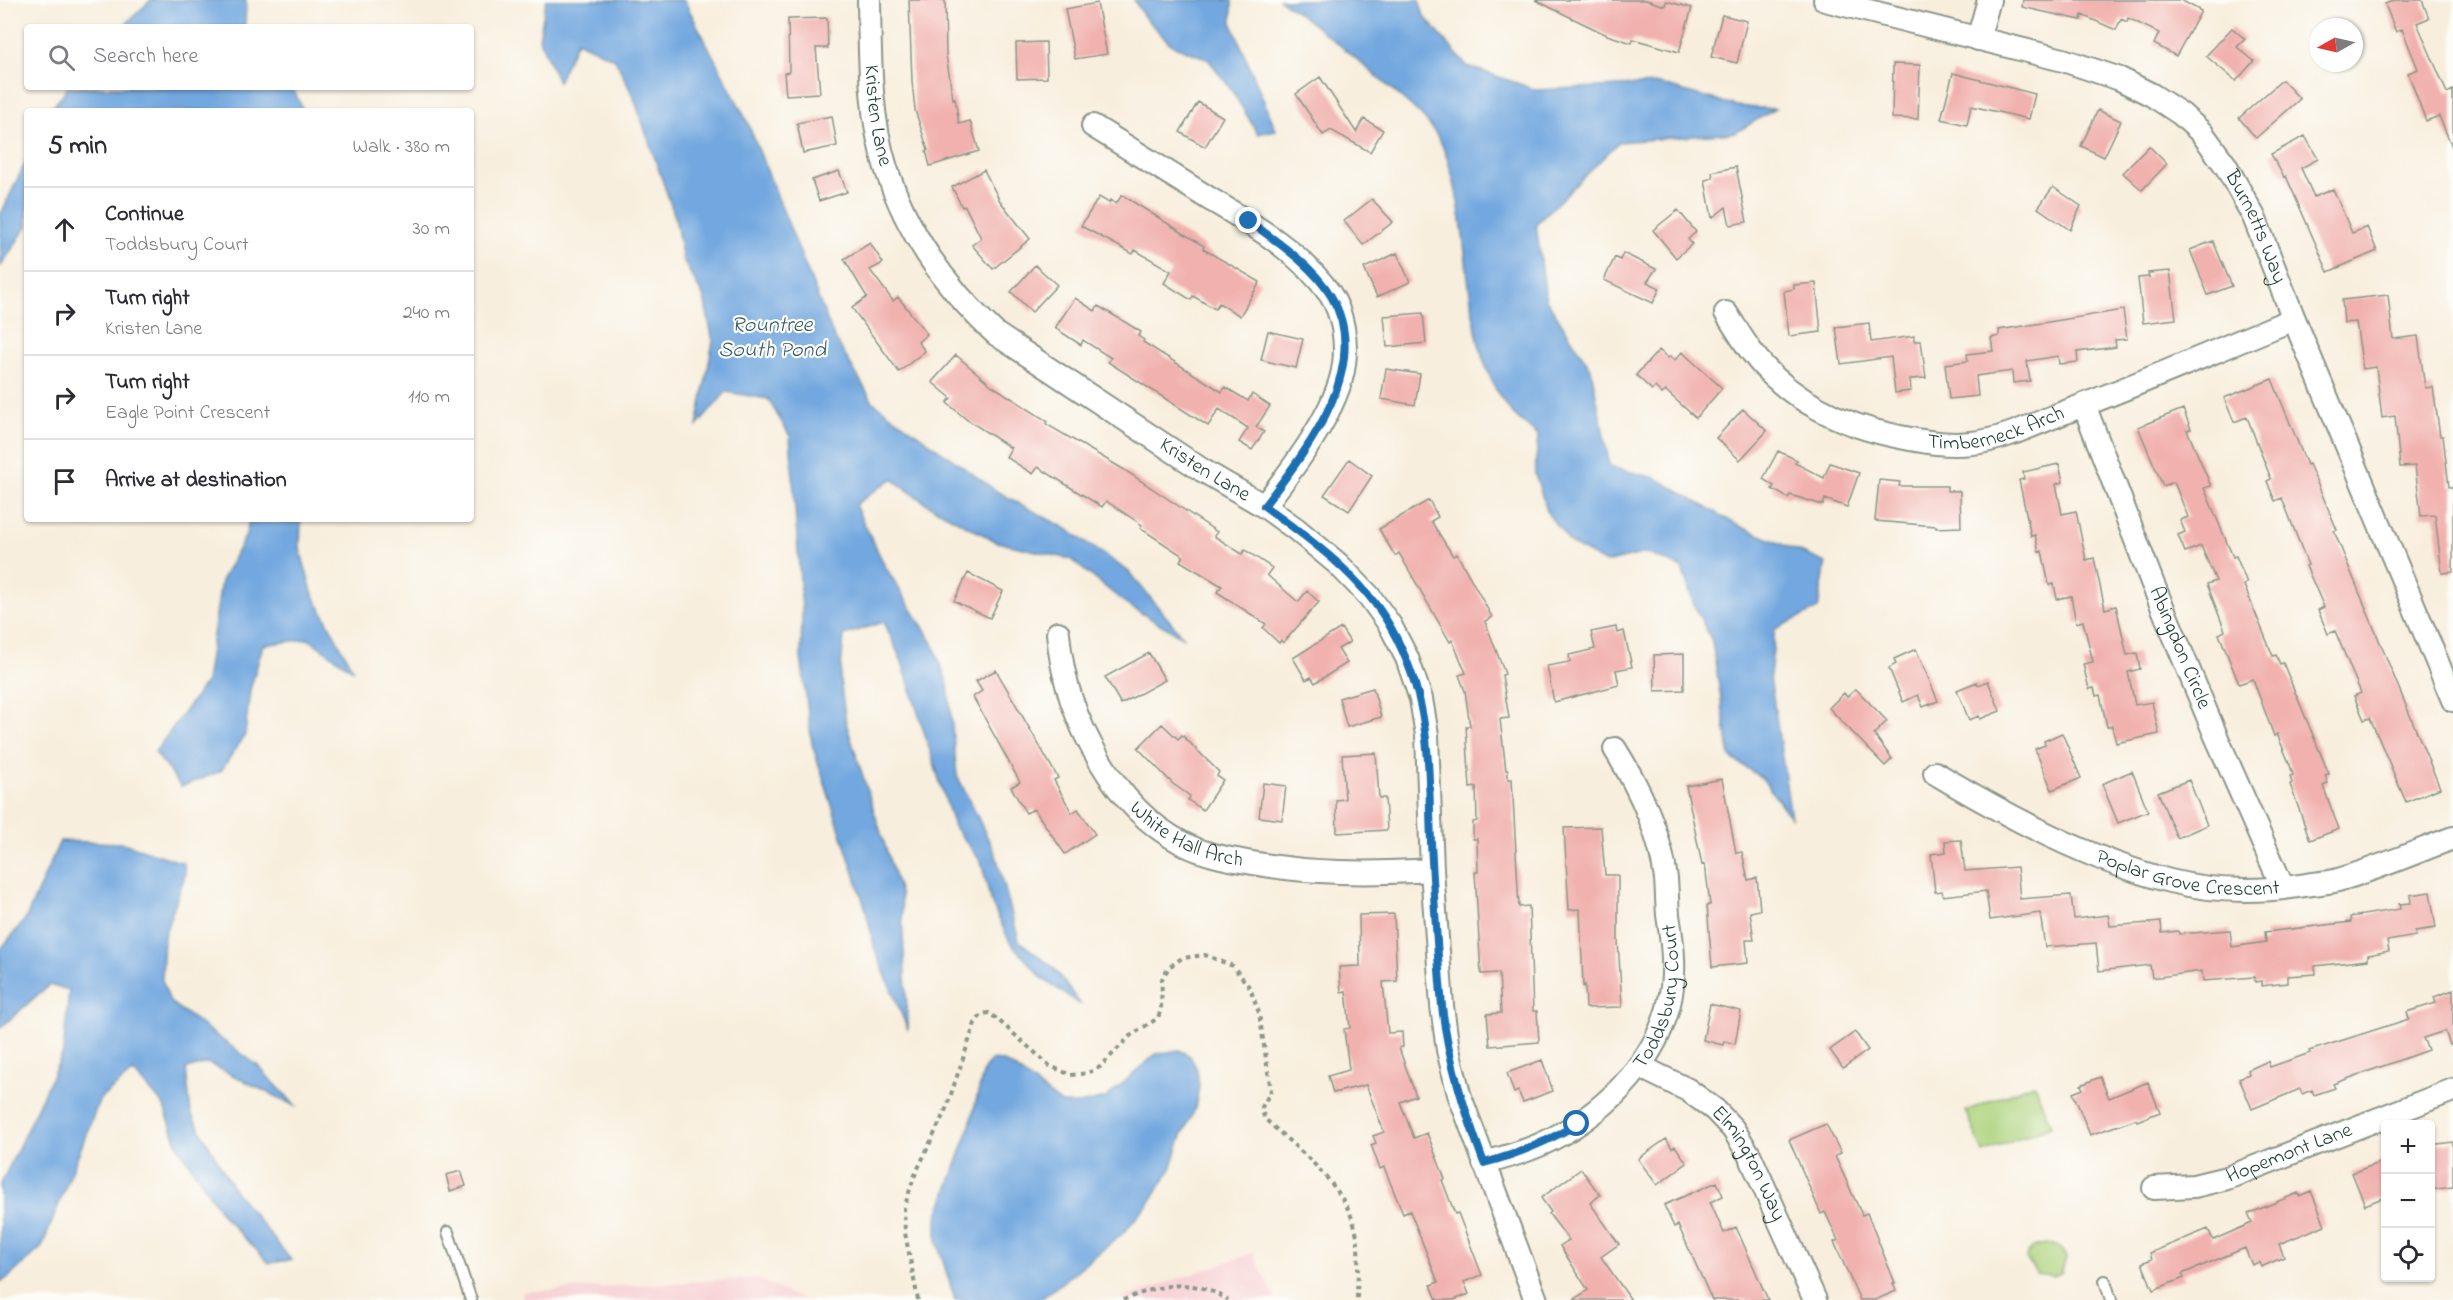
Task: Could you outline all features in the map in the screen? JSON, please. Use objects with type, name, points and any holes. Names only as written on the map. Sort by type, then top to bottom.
[{"type":"street","name":"Kristen Lane","points":[[869,0],[870,63],[877,127],[886,167],[901,206],[920,244],[944,279],[971,311],[996,334],[1202,470],[1264,506],[1330,557],[1369,596],[1390,625],[1407,658],[1421,699],[1427,735],[1432,870],[1442,1006],[1448,1050],[1459,1094],[1536,1300]]},
{"type":"street","name":"Burnetts Way","points":[[1825,0],[2063,60],[2120,79],[2152,95],[2181,114],[2202,133],[2226,166],[2247,202],[2453,700]]},
{"type":"street","points":[[1978,39],[1989,0]]},
{"type":"street","points":[[1092,126],[1249,221],[1277,242],[1310,272],[1330,295],[1340,317],[1345,340],[1344,364],[1340,382],[1319,426],[1294,468],[1264,506]]},
{"type":"street","name":"Timberneck Arch","points":[[1726,313],[1752,352],[1779,381],[1828,414],[1873,432],[1929,443],[1973,443],[1995,439],[2294,319]]},
{"type":"street","name":"Abingdon Circle","points":[[2084,405],[2152,582],[2283,888]]},
{"type":"street","name":"White Hall Arch","points":[[1058,633],[1061,667],[1069,699],[1085,736],[1112,781],[1132,805],[1155,826],[1173,838],[1211,856],[1277,868],[1377,874],[1432,870]]},
{"type":"street","name":"Toddsbury Court","points":[[1484,1163],[1519,1153],[1552,1139],[1577,1124],[1605,1102],[1653,1048],[1664,1019],[1672,990],[1674,959],[1666,878],[1658,840],[1645,803],[1615,749]]},
{"type":"street","name":"Poplar Grove Crescent","points":[[1935,773],[1982,801],[2043,832],[2106,859],[2170,881],[2241,890],[2283,888],[2337,880],[2453,838]]},
{"type":"street","name":"Elmington Way","points":[[1639,1066],[1688,1090],[1714,1110],[1732,1129],[1750,1156],[1815,1300]]},
{"type":"street","name":"Hopemont Lane","points":[[2154,1188],[2194,1186],[2227,1179],[2453,1090]]},
{"type":"lane","points":[[448,1232],[471,1300]]},
{"type":"lane","points":[[2105,1281],[2111,1300]]},
{"type":"path","points":[[918,1300],[905,1233],[904,1208],[914,1177],[946,1108],[975,1023],[982,1014],[989,1013],[997,1019],[1050,1066],[1071,1075],[1088,1073],[1105,1062],[1130,1036],[1158,1018],[1161,1009],[1162,979],[1169,967],[1182,958],[1205,955],[1233,966],[1250,988],[1259,1013],[1271,1091],[1262,1107],[1264,1118],[1329,1180],[1344,1199],[1352,1218],[1358,1244],[1357,1300]]},
{"type":"path","points":[[1123,1300],[1171,1284],[1194,1286],[1217,1293],[1228,1300]]},
{"type":"shaded area","points":[[1253,1253],[1276,1300],[1118,1300]]},
{"type":"shaded area","points":[[756,1278],[803,1300],[523,1300],[522,1292]]},
{"type":"green space","points":[[2034,1084],[2051,1126],[1983,1153],[1966,1111]]},
{"type":"green space","points":[[2047,1244],[2059,1248],[2066,1258],[2061,1273],[2053,1276],[2037,1274],[2026,1258],[2033,1247]]},
{"type":"water","points":[[151,0],[246,0],[245,24],[125,24]]},
{"type":"water","name":"Rountree South Pond","points":[[546,0],[684,0],[747,121],[834,337],[873,402],[998,492],[1065,528],[1128,571],[1184,638],[1129,606],[1070,559],[997,542],[930,506],[892,479],[855,505],[886,568],[933,643],[948,685],[957,775],[996,855],[1019,941],[1053,967],[1081,1005],[1043,979],[1010,942],[991,902],[981,861],[954,827],[902,662],[884,622],[844,635],[840,679],[846,723],[901,896],[908,1030],[875,950],[865,907],[812,744],[801,657],[802,610],[790,436],[768,399],[726,392],[697,426],[713,341],[704,298],[683,260],[675,217],[634,98],[615,59],[577,41],[558,82],[539,39]]},
{"type":"water","points":[[1134,0],[1232,0],[1232,24],[1276,130],[1258,134],[1231,89],[1208,59],[1172,45],[1145,18]]},
{"type":"water","points":[[1280,0],[1419,0],[1424,16],[1467,66],[1537,90],[1659,84],[1737,106],[1775,109],[1735,133],[1619,142],[1536,224],[1546,299],[1591,369],[1610,467],[1656,478],[1737,525],[1826,563],[1818,609],[1775,629],[1770,677],[1791,818],[1762,778],[1730,757],[1712,641],[1694,605],[1682,568],[1646,553],[1606,563],[1571,544],[1548,514],[1535,474],[1538,436],[1508,408],[1492,381],[1481,350],[1473,316],[1459,210],[1452,176],[1437,136],[1424,118],[1408,103],[1307,19]]},
{"type":"water","points":[[66,90],[294,90],[302,108],[52,108]]},
{"type":"water","points":[[24,165],[24,231],[1,266],[0,216]]},
{"type":"water","points":[[248,522],[301,522],[300,549],[312,592],[353,670],[308,639],[263,645],[250,690],[245,735],[221,771],[181,787],[155,752],[206,682],[221,581],[246,535]]},
{"type":"water","points":[[60,841],[123,843],[184,863],[185,875],[164,936],[162,980],[170,1002],[257,1065],[297,1107],[208,1063],[186,1069],[191,1113],[235,1191],[291,1260],[269,1263],[224,1217],[178,1146],[163,1104],[133,1072],[100,1099],[42,1247],[8,1278],[0,1282],[0,1186],[63,1053],[69,990],[49,985],[0,1028],[0,950],[26,918]]},
{"type":"water","points":[[1179,1050],[1190,1056],[1197,1069],[1199,1087],[1195,1109],[1181,1138],[1171,1169],[1148,1205],[1121,1235],[1040,1300],[955,1300],[937,1242],[937,1218],[969,1129],[984,1069],[992,1060],[1002,1061],[1013,1067],[1062,1104],[1079,1104],[1106,1098],[1156,1054]]},
{"type":"building","points":[[909,0],[945,0],[946,55],[953,99],[955,98],[959,124],[970,121],[979,151],[930,166],[926,151],[928,150],[915,110]]},
{"type":"building","points":[[1535,0],[1646,0],[1665,6],[1666,1],[1692,8],[1679,52],[1633,39],[1632,43],[1607,35]]},
{"type":"building","points":[[2023,0],[2181,0],[2201,11],[2176,56],[2154,44],[2159,33],[2128,18],[2127,22],[2121,19],[2116,30],[2082,15],[2081,20],[2022,7]]},
{"type":"building","points":[[2395,0],[2422,0],[2429,18],[2417,23],[2447,93],[2453,90],[2453,149],[2439,116],[2426,121],[2408,73],[2418,69],[2402,29],[2396,32],[2385,4]]},
{"type":"building","points":[[1097,3],[1107,54],[1075,59],[1065,9]]},
{"type":"building","points":[[1722,15],[1747,21],[1737,63],[1711,57]]},
{"type":"building","points":[[827,18],[828,48],[816,48],[820,93],[786,95],[784,73],[789,72],[788,19]]},
{"type":"building","points":[[2232,28],[2245,39],[2237,47],[2254,61],[2236,81],[2206,56]]},
{"type":"building","points":[[1046,42],[1047,78],[1017,79],[1016,43]]},
{"type":"building","points":[[1893,64],[1920,65],[1918,119],[1892,118]]},
{"type":"building","points":[[1953,73],[2035,94],[2029,119],[1971,106],[1967,125],[1941,119]]},
{"type":"building","points":[[1320,77],[1356,132],[1364,119],[1383,130],[1370,152],[1331,130],[1323,135],[1296,94]]},
{"type":"building","points":[[2282,80],[2300,99],[2256,138],[2239,118]]},
{"type":"building","points":[[1198,102],[1223,117],[1205,147],[1180,132]]},
{"type":"building","points":[[2098,110],[2121,121],[2104,157],[2081,146]]},
{"type":"building","points":[[832,116],[837,146],[803,153],[797,123]]},
{"type":"building","points":[[2305,136],[2318,159],[2301,168],[2314,197],[2333,189],[2352,233],[2367,227],[2377,251],[2328,272],[2286,176],[2284,177],[2271,154]]},
{"type":"building","points":[[2149,146],[2167,164],[2142,190],[2123,173]]},
{"type":"building","points":[[1736,167],[1747,222],[1730,225],[1726,207],[1712,218],[1705,180],[1713,178],[1712,172]]},
{"type":"building","points":[[984,170],[1000,201],[1030,239],[993,269],[972,245],[981,238],[965,206],[962,207],[952,187]]},
{"type":"building","points":[[839,171],[847,192],[819,201],[812,180]]},
{"type":"building","points":[[2053,187],[2081,206],[2070,230],[2038,208]]},
{"type":"building","points":[[1122,195],[1204,246],[1203,249],[1260,282],[1240,316],[1219,303],[1215,309],[1193,296],[1191,300],[1164,283],[1171,271],[1135,250],[1133,254],[1081,226],[1099,197],[1116,204]]},
{"type":"building","points":[[1372,199],[1393,222],[1363,245],[1344,221]]},
{"type":"building","points":[[1678,210],[1696,232],[1688,239],[1692,244],[1676,258],[1653,230]]},
{"type":"building","points":[[2213,241],[2232,286],[2208,295],[2190,250]]},
{"type":"building","points":[[870,243],[883,263],[870,270],[893,301],[898,297],[927,334],[918,342],[925,351],[899,372],[852,308],[867,297],[844,259]]},
{"type":"building","points":[[1397,253],[1410,282],[1377,297],[1364,268]]},
{"type":"building","points":[[1623,253],[1656,269],[1647,282],[1660,288],[1653,303],[1604,280],[1615,257],[1620,260]]},
{"type":"building","points":[[1035,265],[1057,285],[1032,312],[1011,292]]},
{"type":"building","points":[[2170,271],[2176,319],[2143,323],[2138,278],[2149,277],[2148,273]]},
{"type":"building","points":[[1816,283],[1821,332],[1789,336],[1784,291],[1794,289],[1794,285]]},
{"type":"building","points":[[2388,295],[2393,339],[2418,336],[2425,388],[2433,387],[2440,436],[2443,436],[2449,487],[2453,487],[2453,572],[2442,573],[2435,515],[2421,516],[2415,466],[2400,467],[2395,416],[2382,418],[2376,367],[2363,369],[2356,322],[2344,323],[2342,300]]},
{"type":"building","points":[[1075,298],[1095,311],[1098,306],[1141,332],[1138,336],[1144,340],[1143,342],[1222,392],[1225,387],[1248,401],[1252,394],[1270,406],[1256,427],[1264,432],[1252,450],[1239,442],[1248,428],[1219,409],[1208,426],[1108,362],[1111,358],[1083,340],[1081,345],[1055,328]]},
{"type":"building","points":[[2123,310],[2127,339],[2115,340],[2116,347],[2077,352],[2078,362],[2059,364],[2058,356],[2027,361],[2030,381],[2013,383],[2012,371],[1976,376],[1978,396],[1949,399],[1945,364],[1968,361],[1967,354],[1993,351],[1991,338],[1999,336],[1999,330]]},
{"type":"building","points":[[1423,313],[1426,343],[1387,347],[1384,316]]},
{"type":"building","points":[[1869,323],[1871,342],[1914,336],[1914,341],[1921,341],[1926,378],[1910,379],[1911,391],[1895,393],[1891,357],[1841,364],[1836,327]]},
{"type":"building","points":[[1268,331],[1303,339],[1296,368],[1261,360]]},
{"type":"building","points":[[1659,350],[1668,358],[1670,356],[1675,360],[1682,352],[1722,388],[1696,418],[1666,391],[1662,394],[1655,387],[1652,390],[1636,375]]},
{"type":"building","points":[[956,355],[991,385],[1047,421],[1046,424],[1123,469],[1217,532],[1214,536],[1242,554],[1245,550],[1272,568],[1267,575],[1298,602],[1307,591],[1319,602],[1283,643],[1281,640],[1279,643],[1263,628],[1266,624],[1217,592],[1222,586],[1180,561],[1183,556],[1140,528],[1142,525],[1106,501],[1102,507],[1038,467],[1033,474],[1006,457],[1011,448],[966,419],[947,403],[951,398],[932,382]]},
{"type":"building","points":[[1386,369],[1420,374],[1415,405],[1381,399]]},
{"type":"building","points":[[2272,379],[2307,465],[2309,464],[2337,530],[2334,531],[2440,788],[2406,802],[2370,718],[2364,720],[2354,696],[2361,693],[2335,631],[2328,634],[2318,610],[2324,607],[2306,566],[2308,565],[2282,498],[2275,501],[2267,481],[2271,479],[2247,417],[2234,422],[2224,398]]},
{"type":"building","points":[[1743,409],[1767,431],[1740,460],[1716,438]]},
{"type":"building","points":[[2183,409],[2191,429],[2187,430],[2211,486],[2204,488],[2233,557],[2236,556],[2247,583],[2244,585],[2273,656],[2276,655],[2280,664],[2283,663],[2329,774],[2325,775],[2328,783],[2323,786],[2339,829],[2310,840],[2290,784],[2292,783],[2290,776],[2293,775],[2290,765],[2277,734],[2274,736],[2253,679],[2239,684],[2219,634],[2225,631],[2207,584],[2216,581],[2201,546],[2185,552],[2178,535],[2185,532],[2180,520],[2188,517],[2174,482],[2163,486],[2138,427]]},
{"type":"building","points":[[1778,451],[1797,460],[1795,463],[1824,478],[1830,463],[1859,473],[1847,507],[1825,499],[1823,505],[1790,495],[1788,498],[1772,489],[1774,486],[1763,479]]},
{"type":"building","points":[[1349,459],[1372,476],[1349,511],[1324,495]]},
{"type":"building","points":[[2059,464],[2063,482],[2056,484],[2062,514],[2076,511],[2086,560],[2094,558],[2105,609],[2116,606],[2127,655],[2137,653],[2140,669],[2128,672],[2135,705],[2152,702],[2159,734],[2116,743],[2112,726],[2107,727],[2100,695],[2096,696],[2094,688],[2089,689],[2083,664],[2093,662],[2083,621],[2076,623],[2071,596],[2057,599],[2054,584],[2049,585],[2042,551],[2039,552],[2035,535],[2031,536],[2019,480],[2024,479],[2023,472]]},
{"type":"building","points":[[1879,480],[1900,482],[1899,486],[1947,486],[1947,491],[1960,491],[1961,527],[1936,528],[1936,526],[1875,521]]},
{"type":"building","points":[[1429,500],[1438,517],[1431,521],[1453,556],[1457,554],[1492,617],[1485,621],[1505,674],[1502,675],[1509,718],[1500,719],[1506,770],[1508,770],[1508,779],[1512,779],[1519,907],[1529,906],[1533,1011],[1537,1011],[1539,1042],[1490,1046],[1487,1014],[1501,1013],[1499,973],[1481,974],[1475,872],[1478,872],[1477,839],[1473,839],[1473,822],[1477,821],[1476,787],[1470,788],[1466,726],[1470,726],[1465,691],[1459,675],[1466,673],[1452,640],[1450,642],[1399,553],[1395,556],[1379,529]]},
{"type":"building","points":[[968,573],[1003,591],[990,618],[954,601]]},
{"type":"building","points":[[1616,627],[1617,633],[1624,631],[1632,667],[1616,670],[1619,685],[1554,702],[1547,666],[1570,662],[1569,655],[1595,649],[1591,632]]},
{"type":"building","points":[[1341,628],[1350,642],[1338,649],[1347,663],[1315,683],[1311,677],[1306,680],[1293,658]]},
{"type":"building","points":[[1916,649],[1938,701],[1923,707],[1918,695],[1903,702],[1889,668],[1896,664],[1894,659]]},
{"type":"building","points":[[1149,653],[1165,680],[1121,704],[1105,677]]},
{"type":"building","points":[[1684,654],[1684,690],[1655,691],[1654,655]]},
{"type":"building","points":[[996,670],[1058,778],[1054,780],[1072,813],[1078,809],[1095,834],[1065,854],[1034,809],[1026,813],[1011,787],[1020,782],[973,697],[982,691],[976,681]]},
{"type":"building","points":[[1988,681],[2000,711],[1980,719],[1979,716],[1969,720],[1957,690],[1977,682],[1978,685]]},
{"type":"building","points":[[1373,688],[1381,717],[1347,727],[1339,698]]},
{"type":"building","points":[[1856,689],[1887,721],[1874,734],[1892,759],[1885,766],[1829,708],[1844,693],[1847,697]]},
{"type":"building","points":[[1162,724],[1178,739],[1182,735],[1219,772],[1217,776],[1223,780],[1203,810],[1188,800],[1190,796],[1173,784],[1138,748]]},
{"type":"building","points":[[2062,733],[2081,778],[2052,790],[2035,749],[2045,745],[2044,741]]},
{"type":"building","points":[[1376,753],[1379,798],[1385,798],[1387,830],[1337,833],[1336,800],[1345,799],[1342,755]]},
{"type":"building","points":[[2132,771],[2148,811],[2118,823],[2102,784]]},
{"type":"building","points":[[1722,779],[1736,853],[1742,852],[1748,880],[1757,878],[1760,910],[1750,912],[1754,940],[1746,940],[1748,963],[1712,967],[1707,905],[1710,905],[1705,864],[1702,865],[1686,786]]},
{"type":"building","points":[[2189,780],[2207,825],[2177,838],[2158,792]]},
{"type":"building","points":[[1263,783],[1286,786],[1282,820],[1259,817]]},
{"type":"building","points":[[1601,827],[1605,875],[1618,875],[1618,940],[1622,1007],[1586,1008],[1580,909],[1569,910],[1564,828]]},
{"type":"building","points":[[1961,840],[1965,871],[2017,867],[2020,899],[2071,895],[2074,919],[2108,915],[2110,926],[2161,922],[2162,933],[2178,931],[2179,934],[2230,930],[2232,947],[2266,942],[2265,932],[2351,922],[2350,917],[2400,909],[2399,904],[2411,903],[2410,895],[2430,892],[2436,928],[2415,931],[2416,936],[2387,941],[2389,951],[2368,955],[2368,960],[2315,966],[2316,974],[2287,976],[2287,983],[2262,986],[2262,981],[2255,982],[2254,977],[2203,981],[2202,971],[2152,978],[2150,965],[2099,971],[2096,943],[2045,947],[2040,913],[1990,920],[1986,891],[1943,896],[1942,891],[1935,892],[1931,854],[1946,852],[1945,841]]},
{"type":"building","points":[[1394,914],[1397,981],[1383,982],[1388,1033],[1402,1032],[1403,1047],[1399,1048],[1416,1096],[1400,1102],[1414,1138],[1427,1133],[1445,1179],[1442,1180],[1455,1214],[1458,1213],[1482,1275],[1464,1282],[1469,1294],[1454,1300],[1437,1300],[1431,1285],[1438,1282],[1410,1211],[1403,1214],[1384,1167],[1380,1169],[1371,1145],[1376,1143],[1373,1136],[1384,1132],[1366,1085],[1333,1093],[1328,1076],[1349,1070],[1344,1029],[1350,1028],[1346,991],[1341,992],[1339,967],[1360,966],[1359,915]]},
{"type":"building","points":[[2453,990],[2453,1044],[2450,1045],[2445,1031],[2423,1038],[2428,1050],[2333,1084],[2335,1088],[2314,1095],[2312,1090],[2302,1094],[2300,1089],[2252,1109],[2239,1078],[2249,1074],[2248,1070],[2268,1061],[2270,1067],[2310,1053],[2309,1051],[2409,1019],[2407,1012],[2436,1003],[2434,997]]},
{"type":"building","points":[[1710,1004],[1741,1011],[1735,1044],[1724,1041],[1723,1045],[1703,1040]]},
{"type":"building","points":[[1855,1032],[1868,1050],[1843,1068],[1830,1050]]},
{"type":"building","points":[[1542,1060],[1553,1091],[1523,1102],[1518,1091],[1514,1093],[1507,1073]]},
{"type":"building","points":[[2100,1077],[2109,1098],[2148,1082],[2160,1112],[2090,1135],[2073,1093],[2083,1089],[2081,1085]]},
{"type":"building","points":[[1826,1124],[1841,1153],[1835,1156],[1862,1215],[1867,1213],[1895,1283],[1893,1283],[1896,1291],[1875,1300],[1860,1300],[1834,1242],[1838,1240],[1825,1212],[1821,1214],[1789,1140]]},
{"type":"building","points":[[1666,1139],[1672,1148],[1675,1146],[1687,1163],[1657,1185],[1638,1159]]},
{"type":"building","points":[[2453,1142],[2453,1187],[2435,1189],[2435,1144]]},
{"type":"building","points":[[2381,1162],[2381,1199],[2365,1205],[2352,1173]]},
{"type":"building","points":[[1581,1169],[1600,1195],[1590,1203],[1619,1244],[1601,1257],[1631,1300],[1573,1300],[1588,1290],[1560,1246],[1569,1240],[1549,1214],[1551,1212],[1541,1198]]},
{"type":"building","points":[[461,1171],[466,1186],[450,1191],[446,1175]]},
{"type":"building","points":[[1717,1182],[1723,1196],[1710,1202],[1724,1233],[1736,1227],[1768,1300],[1712,1300],[1678,1225],[1674,1227],[1664,1205]]},
{"type":"building","points":[[2311,1191],[2325,1225],[2279,1244],[2284,1257],[2261,1267],[2259,1262],[2252,1265],[2245,1248],[2182,1274],[2184,1278],[2153,1290],[2142,1263],[2152,1259],[2150,1253],[2208,1229],[2213,1240],[2252,1223],[2248,1214],[2298,1193],[2299,1196]]},
{"type":"route","points":[[1249,221],[1277,242],[1310,272],[1330,295],[1340,317],[1345,340],[1344,364],[1340,382],[1319,426],[1294,468],[1264,506],[1338,564],[1369,596],[1390,625],[1407,658],[1421,699],[1427,735],[1432,870],[1442,1006],[1448,1050],[1459,1094],[1484,1163],[1519,1153],[1552,1139],[1577,1124]]}]
